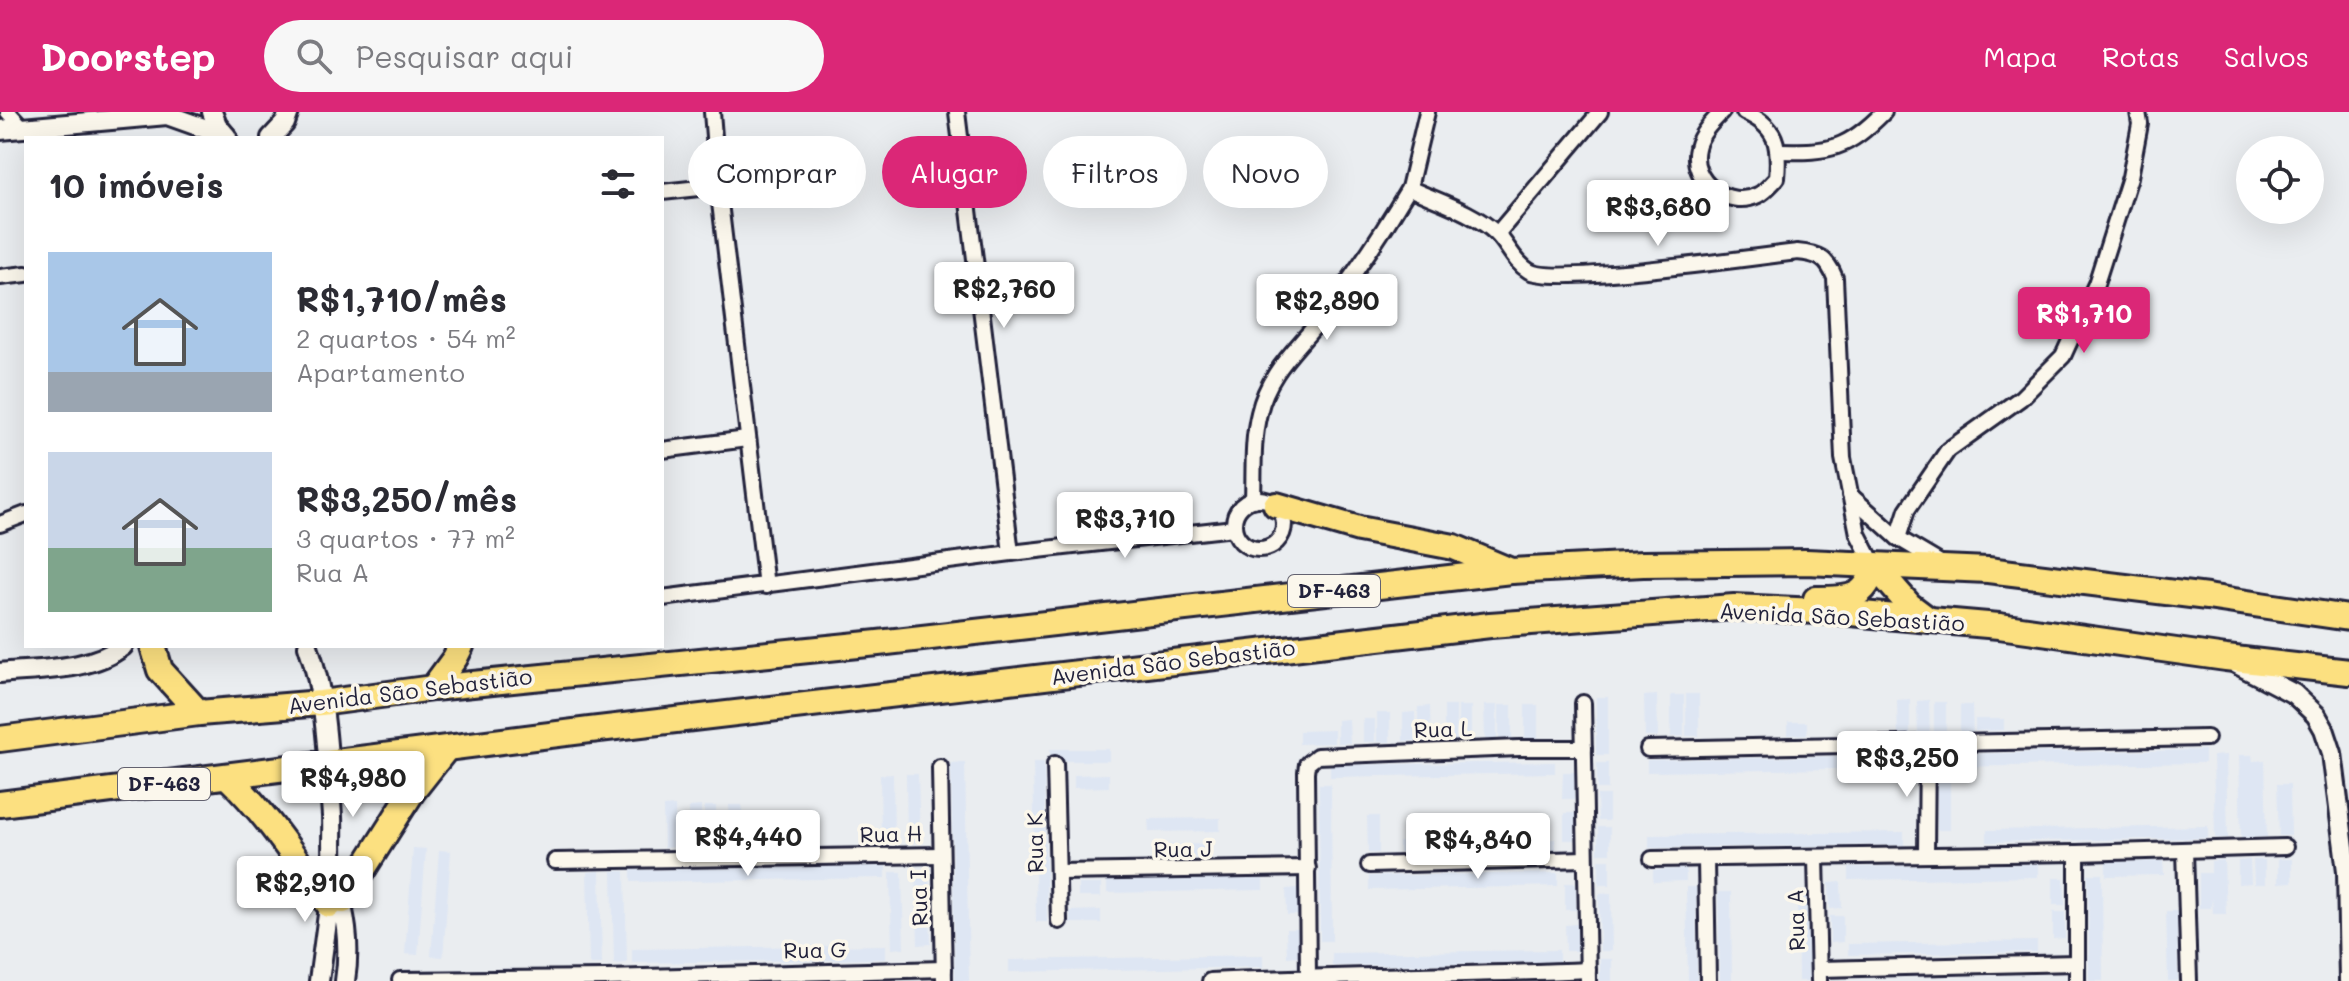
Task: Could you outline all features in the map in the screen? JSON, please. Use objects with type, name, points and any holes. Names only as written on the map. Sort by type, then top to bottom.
[{"type":"main road","points":[[1265,502],[1359,529],[1454,547],[1511,571]]},
{"type":"main road","name":"Avenida São Sebastião","points":[[0,739],[199,713],[321,703],[433,688],[878,643],[1511,571],[1643,564],[1806,562],[1988,570],[2349,618]]},
{"type":"main road","points":[[1734,607],[1861,593],[1868,585],[1874,565]]},
{"type":"main road","points":[[1874,565],[1909,605],[1929,620]]},
{"type":"main road","name":"Avenida São Sebastião","points":[[0,804],[590,730],[1490,625],[1734,607],[1999,626],[2349,672]]},
{"type":"main road","points":[[154,648],[160,670],[199,713]]},
{"type":"main road","points":[[433,688],[460,648]]},
{"type":"main road","points":[[227,776],[255,803],[336,903],[412,792],[446,749]]},
{"type":"street","points":[[8,112],[23,128]]},
{"type":"street","points":[[212,112],[217,125],[227,136]]},
{"type":"street","points":[[273,136],[287,117],[306,112]]},
{"type":"street","points":[[712,112],[714,136]]},
{"type":"street","points":[[957,112],[1011,553]]},
{"type":"street","points":[[1265,502],[1255,443],[1259,413],[1266,393],[1290,352],[1313,329],[1346,284],[1409,188],[1427,112]]},
{"type":"street","points":[[1497,234],[1600,112]]},
{"type":"street","points":[[1722,112],[1697,145],[1695,163],[1704,181],[1717,193],[1735,200],[1759,195],[1777,178],[1779,151],[1762,120],[1744,112]]},
{"type":"street","points":[[1779,151],[1822,151],[1844,145],[1865,132],[1884,112]]},
{"type":"street","points":[[1898,538],[1907,510],[1948,450],[2021,398],[2063,356],[2096,284],[2130,177],[2140,124],[2138,112]]},
{"type":"street","points":[[0,130],[167,115],[225,136]]},
{"type":"street","points":[[1409,188],[1481,222],[1497,234],[1530,272],[1547,275],[1591,274],[1797,252],[1823,257],[1835,278],[1843,458],[1858,534],[1874,565]]},
{"type":"street","points":[[664,192],[688,189]]},
{"type":"street","points":[[721,208],[766,586]]},
{"type":"street","points":[[0,277],[24,278]]},
{"type":"street","points":[[664,450],[747,439]]},
{"type":"street","points":[[1850,495],[1898,538],[1949,569]]},
{"type":"street","points":[[1265,502],[1282,513],[1284,532],[1279,540],[1262,549],[1244,544],[1234,528],[1234,520],[1241,507],[1265,502]]},
{"type":"street","points":[[0,524],[24,515]]},
{"type":"street","points":[[664,598],[1234,528]]},
{"type":"street","points":[[0,673],[91,662],[111,656],[121,648]]},
{"type":"street","points":[[309,648],[317,670],[328,763],[336,903],[319,981]]},
{"type":"street","points":[[317,670],[321,648]]},
{"type":"street","points":[[2226,658],[2294,694],[2316,715],[2324,729],[2332,753],[2348,869],[2349,981]]},
{"type":"street","points":[[1210,981],[1308,977],[1588,976],[1583,703]]},
{"type":"street","points":[[1648,749],[2207,738]]},
{"type":"street","points":[[1926,854],[1927,744]]},
{"type":"street","name":"Rua L","points":[[1308,868],[1307,764],[1317,756],[1584,748]]},
{"type":"street","name":"Rua K","points":[[1055,764],[1059,921]]},
{"type":"street","name":"Rua I","points":[[940,767],[944,975]]},
{"type":"street","points":[[1652,859],[2285,847]]},
{"type":"street","points":[[2185,850],[2189,981]]},
{"type":"street","points":[[2077,853],[2077,981]]},
{"type":"street","name":"Rua H","points":[[555,861],[940,855]]},
{"type":"street","name":"Rua A","points":[[1816,858],[1819,975]]},
{"type":"street","points":[[1369,865],[1585,859]]},
{"type":"street","points":[[1706,860],[1708,981]]},
{"type":"street","points":[[1308,868],[1308,977]]},
{"type":"street","name":"Rua J","points":[[1058,872],[1308,868]]},
{"type":"street","points":[[336,903],[349,945],[345,981]]},
{"type":"street","points":[[1819,975],[2077,963]]},
{"type":"street","name":"Rua G","points":[[400,980],[944,975]]},
{"type":"shaded area","points":[[1686,694],[1699,694],[1699,736],[1686,736]]},
{"type":"shaded area","points":[[1657,695],[1658,737],[1645,737],[1644,696]]},
{"type":"shaded area","points":[[1671,695],[1684,695],[1684,736],[1671,737]]},
{"type":"shaded area","points":[[1596,697],[1608,697],[1608,755],[1596,755]]},
{"type":"shaded area","points":[[1910,699],[1910,740],[1898,741],[1897,700]]},
{"type":"shaded area","points":[[1929,700],[1930,741],[1918,741],[1917,701]]},
{"type":"shaded area","points":[[1934,702],[1946,702],[1946,736],[1934,736]]},
{"type":"shaded area","points":[[1484,705],[1497,705],[1497,740],[1485,740]]},
{"type":"shaded area","points":[[1499,705],[1512,705],[1512,740],[1499,740]]},
{"type":"shaded area","points":[[1525,705],[1538,705],[1538,739],[1525,739]]},
{"type":"shaded area","points":[[1960,705],[1972,705],[1973,739],[1960,739]]},
{"type":"shaded area","points":[[1430,706],[1431,741],[1418,742],[1418,707]]},
{"type":"shaded area","points":[[1444,706],[1456,706],[1456,741],[1444,741]]},
{"type":"shaded area","points":[[1458,706],[1471,706],[1471,740],[1458,740]]},
{"type":"shaded area","points":[[1415,712],[1416,741],[1403,741],[1403,713]]},
{"type":"shaded area","points":[[1377,713],[1390,713],[1390,742],[1377,742]]},
{"type":"shaded area","points":[[1349,719],[1350,743],[1337,743],[1337,720]]},
{"type":"shaded area","points":[[1363,719],[1375,719],[1375,742],[1363,742]]},
{"type":"shaded area","points":[[1975,719],[2004,719],[2004,730],[1975,731]]},
{"type":"shaded area","points":[[1788,722],[1807,722],[1807,734],[1788,735]]},
{"type":"shaded area","points":[[1334,730],[1334,743],[1299,744],[1299,731]]},
{"type":"shaded area","points":[[1050,749],[1109,749],[1109,761],[1050,761]]},
{"type":"shaded area","points":[[2205,750],[2205,763],[1945,767],[1945,754]]},
{"type":"shaded area","points":[[1903,755],[1903,768],[1647,772],[1647,760]]},
{"type":"shaded area","points":[[2226,755],[2228,838],[2215,838],[2213,756]]},
{"type":"shaded area","points":[[2239,755],[2252,755],[2253,761],[2265,760],[2267,837],[2241,838]]},
{"type":"shaded area","points":[[965,762],[969,981],[955,981],[951,763]]},
{"type":"shaded area","points":[[1033,762],[1044,762],[1047,922],[1036,922]]},
{"type":"shaded area","points":[[1555,762],[1555,773],[1330,777],[1330,765]]},
{"type":"shaded area","points":[[1597,763],[1608,763],[1608,789],[1597,789]]},
{"type":"shaded area","points":[[1563,772],[1575,772],[1574,799],[1562,799]]},
{"type":"shaded area","points":[[1937,772],[1950,772],[1950,830],[1937,830]]},
{"type":"shaded area","points":[[893,774],[894,843],[881,843],[880,775]]},
{"type":"shaded area","points":[[906,774],[918,774],[920,841],[907,842]]},
{"type":"shaded area","points":[[1109,774],[1109,787],[1074,788],[1074,775]]},
{"type":"shaded area","points":[[1319,784],[1331,784],[1332,941],[1320,941]]},
{"type":"shaded area","points":[[2277,784],[2290,784],[2291,836],[2279,836]]},
{"type":"shaded area","points":[[1597,795],[1609,795],[1609,821],[1598,821]]},
{"type":"shaded area","points":[[729,805],[742,805],[743,846],[731,846]]},
{"type":"shaded area","points":[[675,806],[676,847],[664,848],[663,807]]},
{"type":"shaded area","points":[[701,806],[702,847],[690,847],[689,807]]},
{"type":"shaded area","points":[[704,806],[716,806],[717,847],[705,847]]},
{"type":"shaded area","points":[[1564,813],[1575,813],[1575,840],[1564,840]]},
{"type":"shaded area","points":[[1367,816],[1379,816],[1379,853],[1368,853]]},
{"type":"shaded area","points":[[1220,818],[1220,831],[1149,832],[1148,819]]},
{"type":"shaded area","points":[[2208,826],[2208,838],[1987,842],[1987,830]]},
{"type":"shaded area","points":[[1598,827],[1610,827],[1610,853],[1598,853]]},
{"type":"shaded area","points":[[1904,832],[1904,845],[1649,848],[1649,835]]},
{"type":"shaded area","points":[[1555,839],[1556,850],[1399,853],[1399,842]]},
{"type":"shaded area","points":[[1209,844],[1209,857],[1162,858],[1161,845]]},
{"type":"shaded area","points":[[413,848],[426,849],[418,955],[405,954]]},
{"type":"shaded area","points":[[439,850],[451,851],[443,957],[431,956]]},
{"type":"shaded area","points":[[1599,859],[1610,859],[1610,885],[1599,885]]},
{"type":"shaded area","points":[[2278,859],[2292,859],[2292,882],[2278,883]]},
{"type":"shaded area","points":[[2224,860],[2226,914],[2213,914],[2212,898],[2211,908],[2199,908],[2199,873],[2211,873],[2211,861]]},
{"type":"shaded area","points":[[2250,860],[2251,883],[2238,884],[2238,861]]},
{"type":"shaded area","points":[[2253,860],[2265,860],[2265,884],[2254,884]]},
{"type":"shaded area","points":[[2163,861],[2164,875],[2106,876],[2106,862]]},
{"type":"shaded area","points":[[2038,864],[2038,877],[1849,880],[1849,867]]},
{"type":"shaded area","points":[[886,866],[886,878],[631,882],[631,870]]},
{"type":"shaded area","points":[[1686,869],[1686,881],[1653,882],[1653,870]]},
{"type":"shaded area","points":[[600,871],[602,964],[589,964],[587,872]]},
{"type":"shaded area","points":[[612,871],[625,871],[627,963],[614,964]]},
{"type":"shaded area","points":[[890,872],[902,872],[904,948],[892,949]]},
{"type":"shaded area","points":[[1558,873],[1558,886],[1369,890],[1369,876]]},
{"type":"shaded area","points":[[2088,874],[2102,874],[2103,981],[2089,981]]},
{"type":"shaded area","points":[[929,877],[931,944],[918,945],[916,878]]},
{"type":"shaded area","points":[[1263,878],[1263,890],[1107,893],[1107,881]]},
{"type":"shaded area","points":[[2053,878],[2064,878],[2065,905],[2053,905]]},
{"type":"shaded area","points":[[1841,882],[1842,908],[1830,909],[1829,883]]},
{"type":"shaded area","points":[[1565,883],[1576,883],[1576,910],[1565,910]]},
{"type":"shaded area","points":[[1078,884],[1101,884],[1101,897],[1078,897]]},
{"type":"shaded area","points":[[1686,887],[1696,887],[1697,981],[1688,981]]},
{"type":"shaded area","points":[[1298,888],[1298,915],[1287,915],[1286,889]]},
{"type":"shaded area","points":[[1797,891],[1807,891],[1809,981],[1798,981]]},
{"type":"shaded area","points":[[1718,892],[1731,892],[1732,981],[1720,981]]},
{"type":"shaded area","points":[[1611,893],[1612,951],[1600,951],[1599,894]]},
{"type":"shaded area","points":[[1101,910],[1101,923],[1070,923],[1070,911]]},
{"type":"shaded area","points":[[2166,911],[2177,911],[2178,981],[2168,981]]},
{"type":"shaded area","points":[[2053,912],[2065,912],[2065,938],[2053,939]]},
{"type":"shaded area","points":[[1830,916],[1843,916],[1843,942],[1830,943]]},
{"type":"shaded area","points":[[1577,924],[1578,951],[1566,951],[1565,925]]},
{"type":"shaded area","points":[[1286,929],[1298,929],[1299,956],[1287,957]]},
{"type":"shaded area","points":[[2037,941],[2037,952],[1848,955],[1848,944]]},
{"type":"shaded area","points":[[886,945],[886,959],[632,963],[632,949]]},
{"type":"shaded area","points":[[1559,950],[1559,962],[1332,966],[1332,953]]},
{"type":"shaded area","points":[[1263,955],[1263,967],[1009,972],[1009,960]]},
{"type":"shaded area","points":[[1600,959],[1612,959],[1612,981],[1600,981]]}]
